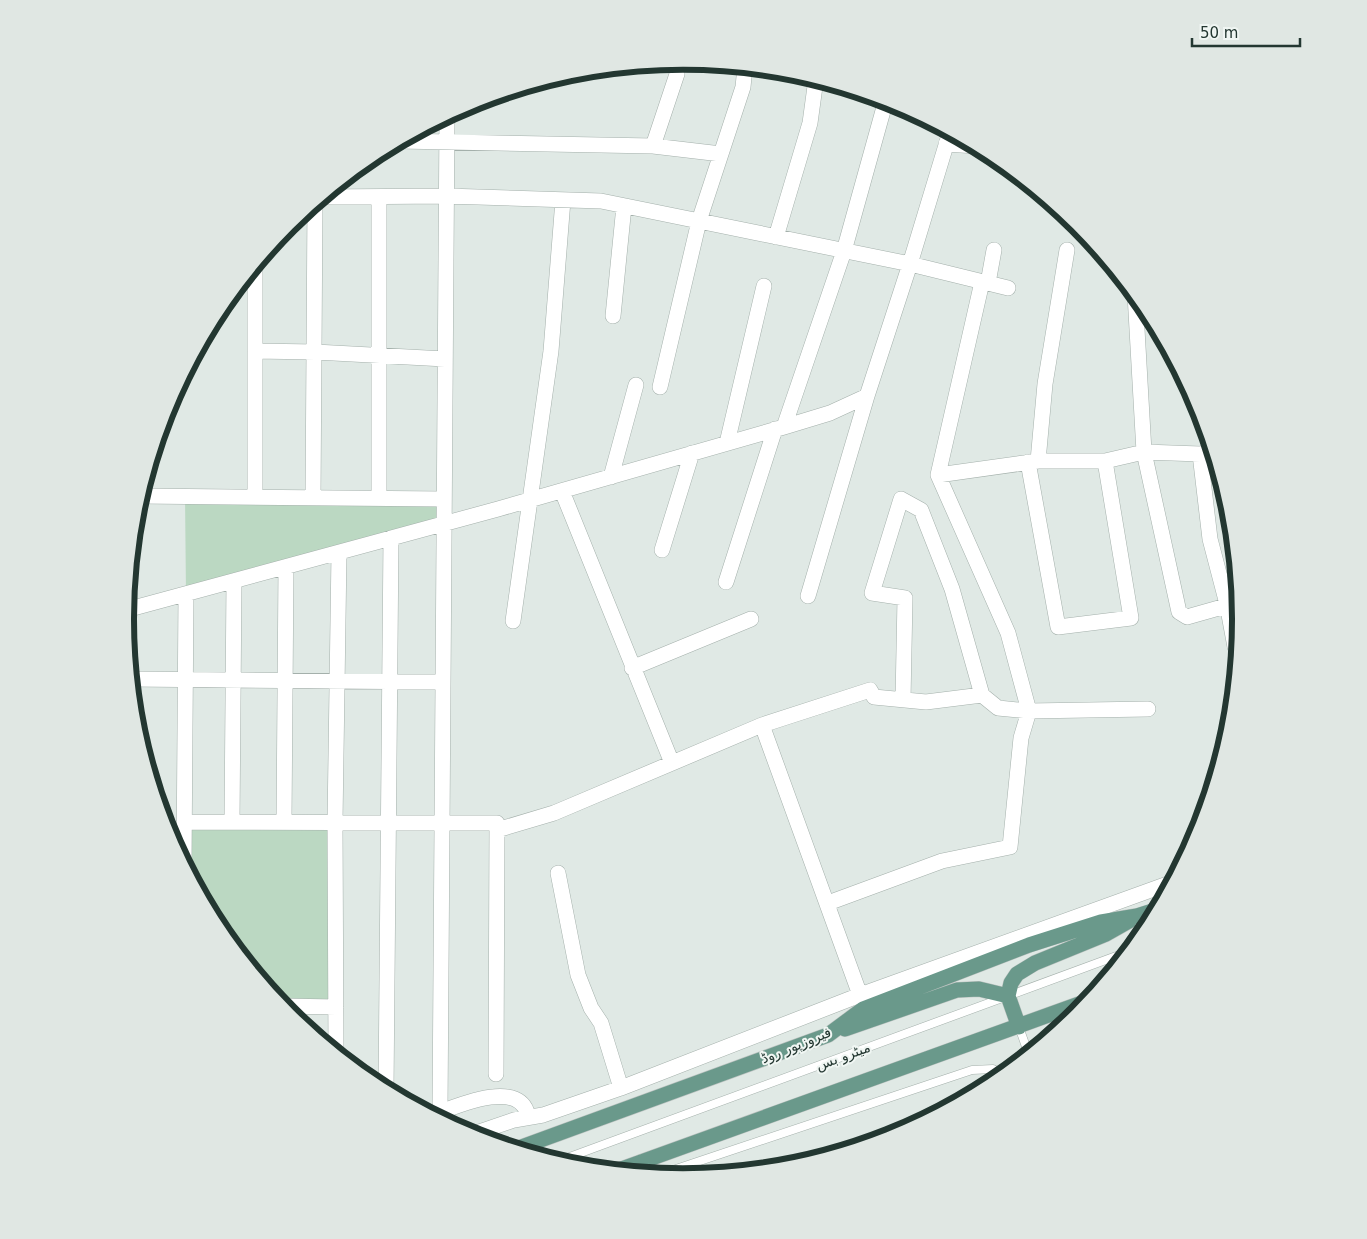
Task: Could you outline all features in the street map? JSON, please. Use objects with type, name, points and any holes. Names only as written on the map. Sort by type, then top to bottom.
[{"type":"main road","name":"فیروزپور روڈ","points":[[526,1145],[828,1035],[863,1010],[1029,946],[1101,922],[1148,913]]},
{"type":"main road","points":[[1019,1027],[1008,996],[1011,983],[1024,968],[1106,934],[1137,916]]},
{"type":"main road","points":[[828,1035],[957,990],[980,989],[1008,996]]},
{"type":"main road","points":[[643,1167],[1074,1006]]},
{"type":"street","points":[[653,146],[677,70]]},
{"type":"street","points":[[660,387],[699,221],[743,87],[744,74]]},
{"type":"street","points":[[776,237],[810,123],[815,86]]},
{"type":"street","points":[[726,582],[844,251],[884,108]]},
{"type":"street","points":[[436,1110],[443,824],[443,499],[447,124]]},
{"type":"street","points":[[808,596],[867,396],[948,138]]},
{"type":"street","points":[[414,141],[567,146],[653,146],[721,154]]},
{"type":"street","points":[[332,197],[446,196],[601,201],[910,264],[1008,288]]},
{"type":"street","points":[[379,197],[379,498]]},
{"type":"street","points":[[513,621],[532,499],[551,351],[563,200]]},
{"type":"street","points":[[613,316],[624,206]]},
{"type":"street","points":[[313,498],[315,212]]},
{"type":"street","points":[[828,903],[942,861],[1010,847],[1021,738],[1029,711],[1008,633],[938,475],[994,250]]},
{"type":"street","points":[[1066,250],[1033,461],[1058,627],[1131,618],[1105,461]]},
{"type":"street","points":[[255,276],[255,497]]},
{"type":"street","points":[[727,443],[764,286]]},
{"type":"street","points":[[1136,308],[1144,452],[1179,612],[1187,617],[1233,603]]},
{"type":"street","points":[[255,351],[315,352],[379,357],[445,359]]},
{"type":"street","points":[[610,477],[636,385]]},
{"type":"street","points":[[134,608],[562,491],[830,414],[867,396]]},
{"type":"street","points":[[938,475],[1033,461],[1105,461],[1144,452],[1206,452],[1210,539],[1232,599]]},
{"type":"street","points":[[662,550],[692,453]]},
{"type":"street","points":[[562,491],[672,763]]},
{"type":"street","points":[[149,496],[443,499]]},
{"type":"street","points":[[904,700],[905,598],[872,593],[901,499],[921,510],[952,589],[982,695],[998,708],[1029,711],[1148,709]]},
{"type":"street","points":[[386,1081],[391,538]]},
{"type":"street","points":[[336,1045],[335,822],[339,552]]},
{"type":"street","points":[[284,822],[286,567]]},
{"type":"street","points":[[232,822],[234,581]]},
{"type":"street","points":[[184,848],[186,594]]},
{"type":"street","points":[[632,668],[751,618]]},
{"type":"street","points":[[138,679],[443,682]]},
{"type":"street","points":[[497,830],[554,813],[762,725],[870,690],[874,697],[926,702],[982,695]]},
{"type":"street","points":[[762,725],[828,903],[860,996]]},
{"type":"street","points":[[184,822],[497,823],[496,1074]]},
{"type":"street","points":[[558,873],[578,975],[591,1008],[601,1023],[620,1088]]},
{"type":"street","points":[[483,1131],[528,1117],[543,1115],[620,1088],[860,996],[1164,885]]},
{"type":"street","points":[[294,1007],[336,1006]]},
{"type":"street","points":[[690,1061],[698,1082]]},
{"type":"street","points":[[441,1112],[495,1096],[507,1096],[518,1100],[527,1108],[528,1117]]},
{"type":"lane","name":"میٹرو بس","points":[[570,1157],[1118,955]]},
{"type":"lane","points":[[1019,1027],[1027,1048]]},
{"type":"lane","points":[[677,1169],[972,1070],[992,1069],[996,1071]]},
{"type":"green space","points":[[185,496],[443,499],[443,524],[186,594]]},
{"type":"green space","points":[[184,822],[335,822],[336,1007],[293,1006],[270,982],[227,925],[208,894],[184,848]]}]
